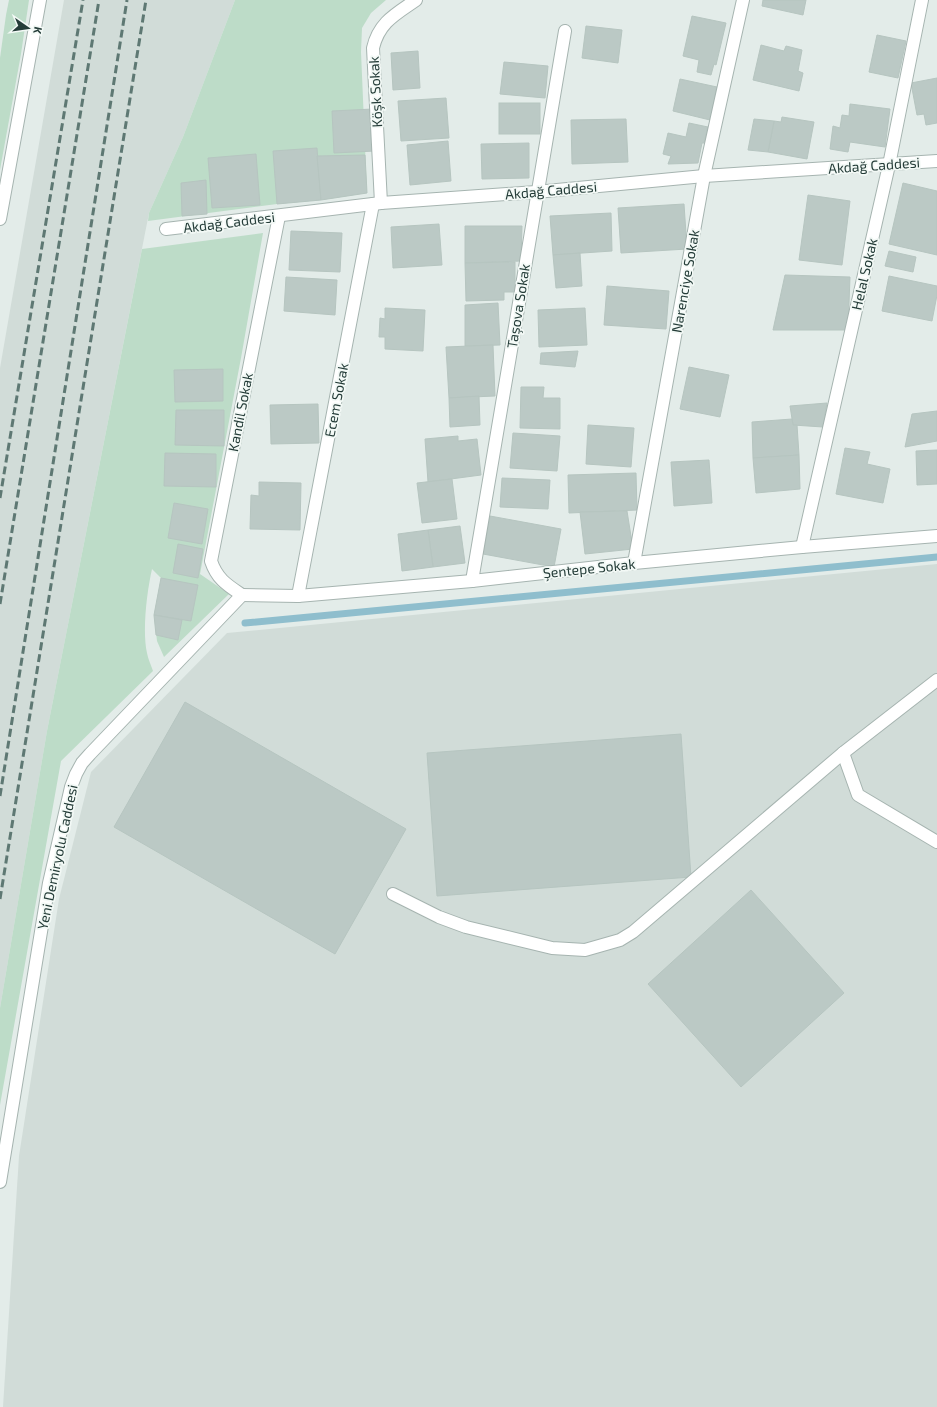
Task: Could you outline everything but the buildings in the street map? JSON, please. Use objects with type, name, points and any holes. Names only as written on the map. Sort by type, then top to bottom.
[{"type":"street","points":[[0,219],[40,0]]},
{"type":"street","name":"Köşk Sokak","points":[[377,204],[373,48],[375,36],[383,24],[393,15],[416,0]]},
{"type":"street","name":"Narenciye Sokak","points":[[634,563],[704,176],[743,0]]},
{"type":"street","name":"Helal Sokak","points":[[802,547],[889,165],[922,0]]},
{"type":"street","name":"Taşova Sokak","points":[[472,581],[536,192],[565,30]]},
{"type":"street","name":"Akdağ Caddesi","points":[[166,229],[377,204],[536,192],[704,176],[937,161]]},
{"type":"street","name":"Ecem Sokak","points":[[298,596],[377,204]]},
{"type":"street","name":"Kandil Sokak","points":[[242,595],[221,580],[214,571],[211,561],[279,216]]},
{"type":"street","name":"Şentepe Sokak","points":[[242,595],[298,596],[472,581],[634,563],[802,547],[937,536]]},
{"type":"street","name":"Yeni Demiryolu Caddesi","points":[[0,1182],[49,883],[66,806],[76,774],[90,754],[242,595]]},
{"type":"street","points":[[393,894],[439,917],[466,927],[552,948],[585,950],[620,940],[633,932],[843,753],[937,680]]},
{"type":"street","points":[[843,753],[858,795],[937,842]]},
{"type":"shaded area","points":[[64,0],[235,0],[183,137],[149,213],[47,731],[0,1008],[0,368]]},
{"type":"shaded area","points":[[937,564],[937,1407],[3,1407],[19,1156],[59,899],[91,772],[227,633]]},
{"type":"green space","points":[[9,0],[29,0],[0,170],[0,58]]},
{"type":"green space","points":[[235,0],[386,0],[371,13],[362,28],[361,52],[367,193],[148,221],[149,213],[183,137]]},
{"type":"green space","points":[[263,233],[200,574],[229,594],[164,657],[157,641],[154,615],[161,578],[152,569],[148,588],[145,634],[147,655],[153,671],[61,761],[0,1105],[0,1008],[47,731],[142,249]]},
{"type":"waterway","points":[[245,623],[937,557]]},
{"type":"railway","points":[[0,498],[83,0]]},
{"type":"railway","points":[[0,604],[99,0]]},
{"type":"railway","points":[[0,796],[127,0]]},
{"type":"railway","points":[[0,899],[146,0]]}]
